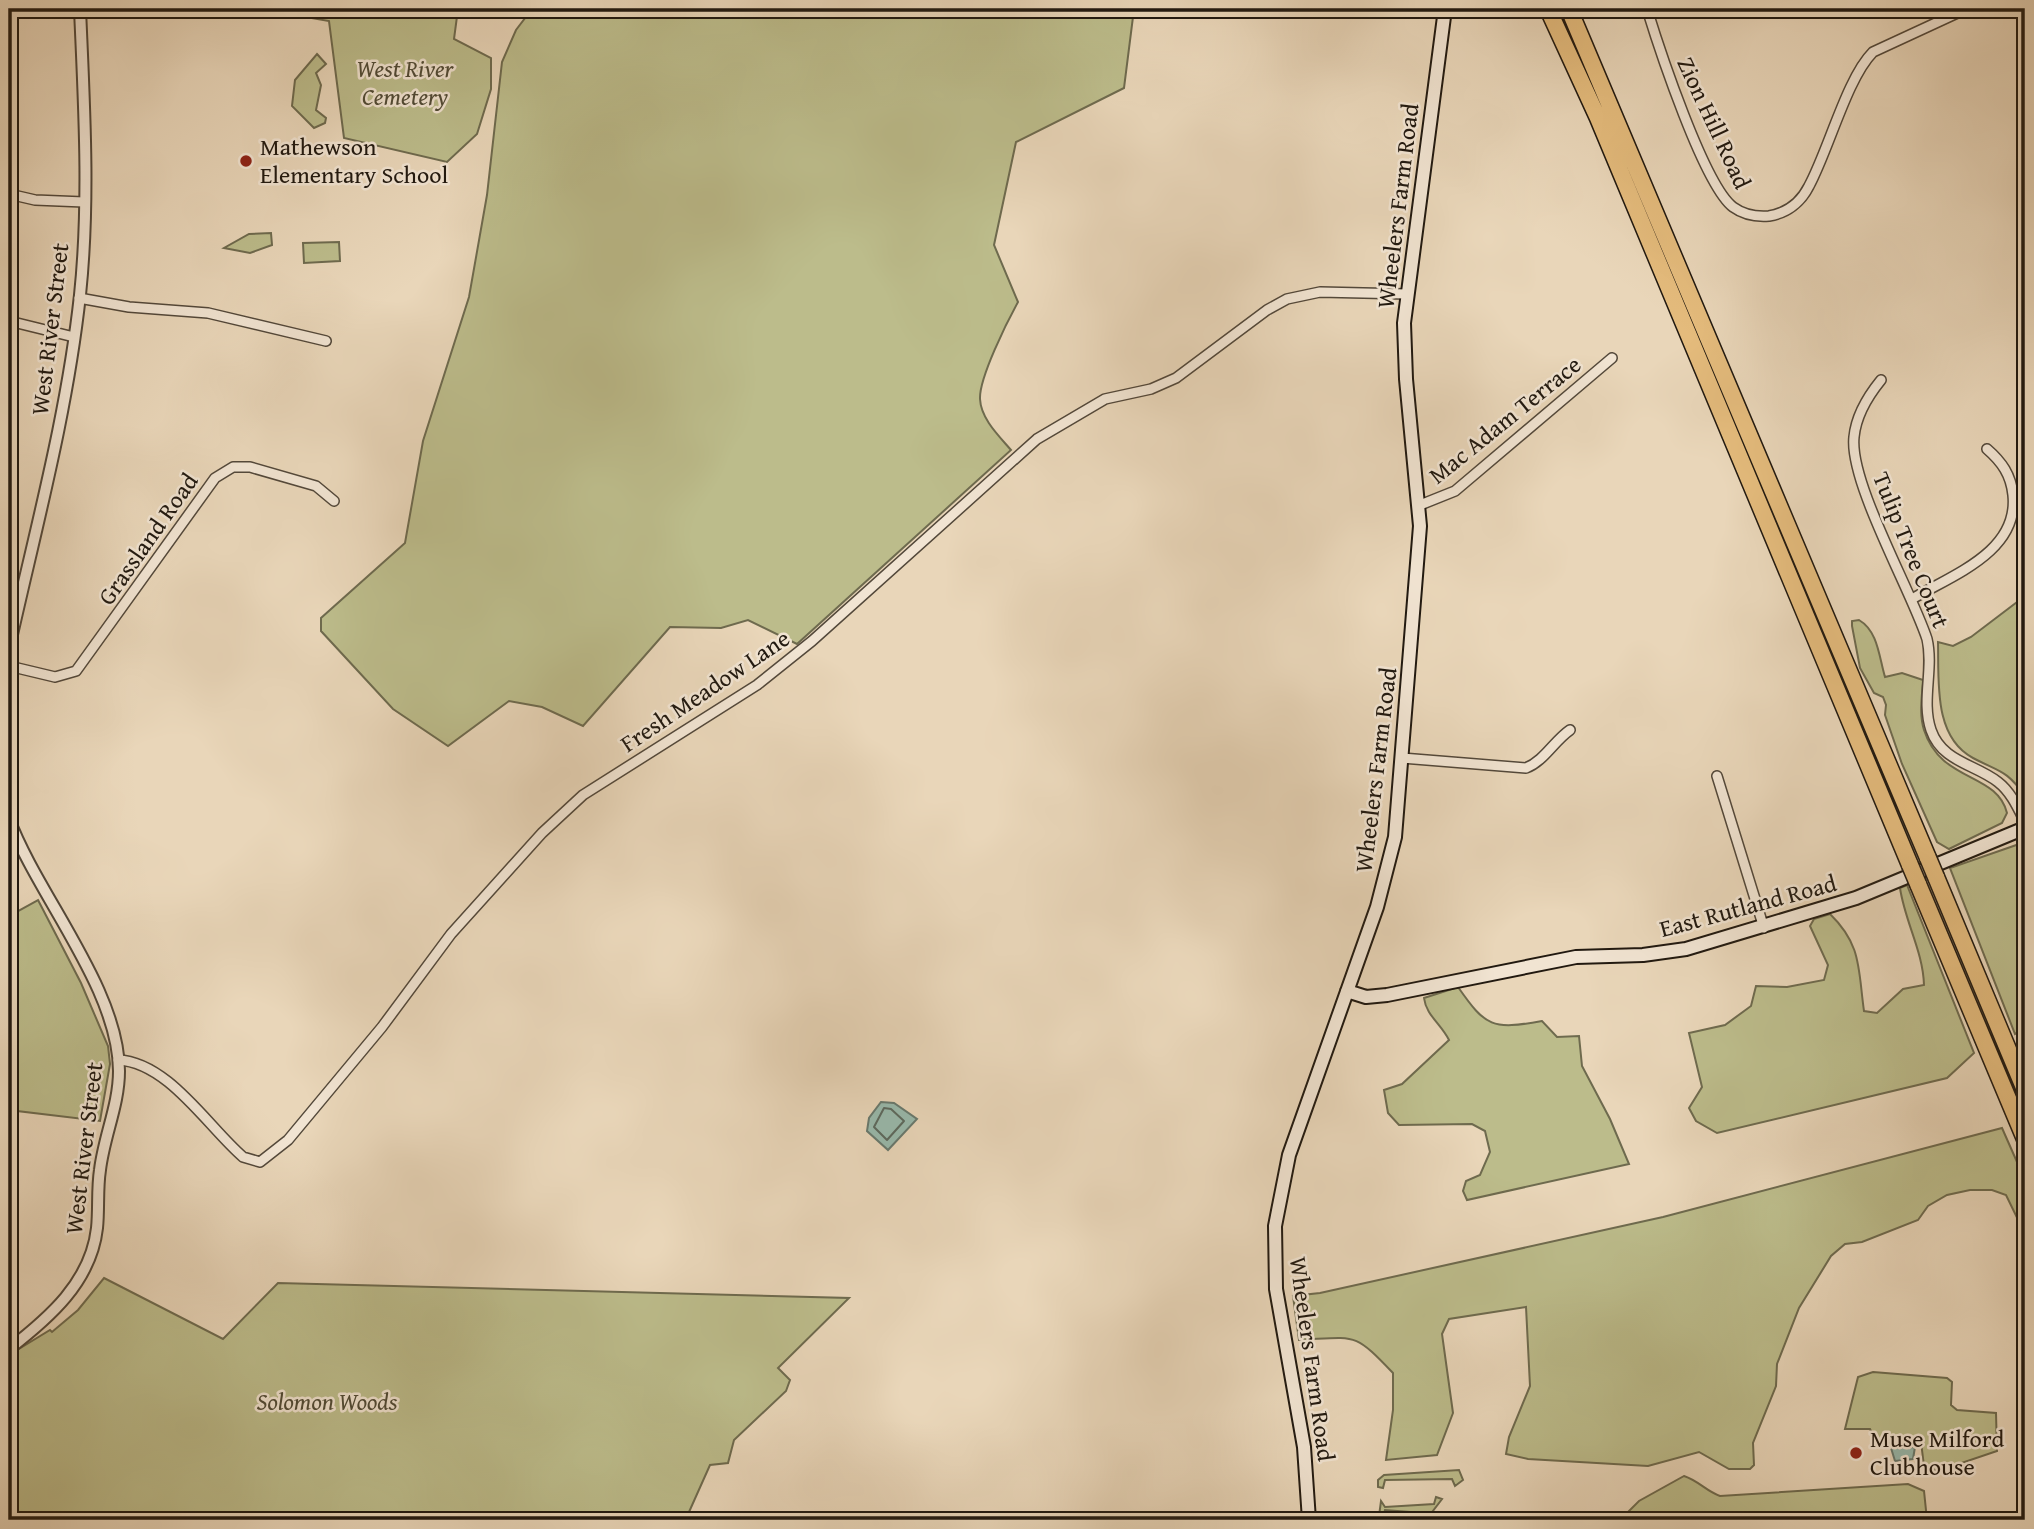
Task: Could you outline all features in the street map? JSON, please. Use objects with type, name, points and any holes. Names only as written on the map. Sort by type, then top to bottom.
[{"type":"highway","points":[[1548,9],[1598,118],[2025,1139]]},
{"type":"highway","points":[[1569,9],[2025,1090]]},
{"type":"main road","name":"Wheelers Farm Road","points":[[1309,1520],[1306,1461],[1276,1289],[1275,1226],[1289,1155],[1389,867],[1402,758],[1420,505],[1405,362],[1407,293],[1445,9]]},
{"type":"main road","name":"East Rutland Road","points":[[1347,991],[1366,996],[1402,993],[1576,957],[1675,951],[1765,928],[1879,890],[2025,828]]},
{"type":"street","name":"West River Street","points":[[9,648],[11,630],[51,469],[79,298],[84,202],[79,9]]},
{"type":"street","name":"Zion Hill Road","points":[[1647,9],[1667,73],[1711,173],[1732,206],[1750,215],[1762,216],[1784,212],[1802,198],[1833,137],[1862,63],[1873,52],[1966,9]]},
{"type":"street","points":[[9,194],[35,200],[84,202]]},
{"type":"street","name":"Fresh Meadow Lane","points":[[118,1060],[132,1061],[152,1070],[243,1157],[255,1162],[266,1159],[288,1140],[382,1027],[451,933],[568,808],[596,785],[757,685],[797,654],[1037,439],[1105,399],[1150,389],[1176,378],[1267,310],[1287,299],[1320,292],[1407,293]]},
{"type":"street","points":[[79,298],[129,307],[208,313],[326,341]]},
{"type":"street","points":[[9,321],[74,337]]},
{"type":"street","name":"Mac Adam Terrace","points":[[1420,505],[1455,491],[1612,358]]},
{"type":"street","name":"Tulip Tree Court","points":[[1881,380],[1867,400],[1856,424],[1854,460],[1912,599],[1930,651],[1927,716],[1935,740],[1954,758],[1998,782],[2013,800],[2025,822]]},
{"type":"street","points":[[1912,599],[1982,557],[2006,534],[2013,513],[2013,488],[2003,466],[1987,449]]},
{"type":"street","name":"Grassland Road","points":[[9,666],[59,677],[76,671],[215,478],[228,468],[250,467],[316,486],[334,501]]},
{"type":"street","points":[[1402,758],[1525,768],[1538,761],[1552,744],[1570,730]]},
{"type":"street","points":[[1717,776],[1765,928]]},
{"type":"street","name":"West River Street","points":[[9,819],[19,843],[91,976],[107,1016],[118,1060],[116,1098],[100,1167],[97,1226],[91,1255],[68,1296],[9,1349]]},
{"type":"green space","name":"West River Cemetery","points":[[260,9],[458,9],[454,39],[491,58],[491,89],[477,134],[447,162],[344,138],[329,21]]},
{"type":"green space","points":[[532,9],[1134,9],[1124,88],[1016,142],[994,245],[1018,302],[989,364],[980,399],[987,420],[1011,450],[797,644],[748,620],[721,628],[670,627],[583,726],[542,707],[509,701],[448,746],[393,709],[321,631],[321,618],[405,543],[423,441],[469,297],[487,195],[502,62],[516,30]]},
{"type":"green space","points":[[317,54],[326,64],[316,73],[321,85],[316,110],[326,118],[325,123],[314,128],[292,106],[295,80]]},
{"type":"green space","points":[[271,233],[272,245],[250,253],[224,248],[249,234]]},
{"type":"green space","points":[[339,242],[340,261],[304,263],[303,243]]},
{"type":"green space","points":[[2025,596],[2025,796],[2007,776],[1960,749],[1951,736],[1941,706],[1938,642],[1953,646],[1971,637]]},
{"type":"green space","points":[[1859,620],[1874,638],[1885,677],[1902,673],[1923,680],[1922,718],[1932,747],[1955,769],[1992,790],[2007,813],[2002,823],[1949,849],[1937,842],[1902,764],[1885,715],[1883,697],[1874,693],[1860,668],[1852,626],[1852,621]]},
{"type":"green space","points":[[2025,842],[2025,1028],[2015,1034],[1950,868]]},
{"type":"green space","points":[[1907,885],[1974,1053],[1947,1078],[1717,1133],[1696,1121],[1689,1108],[1702,1087],[1689,1033],[1725,1025],[1751,1006],[1756,986],[1787,987],[1824,980],[1828,965],[1810,926],[1814,919],[1830,914],[1848,936],[1857,958],[1864,1011],[1877,1013],[1903,989],[1924,985],[1921,960],[1900,888]]},
{"type":"green space","points":[[38,900],[81,983],[108,1046],[110,1064],[100,1121],[9,1110],[9,916]]},
{"type":"green space","points":[[1458,987],[1476,1010],[1492,1022],[1512,1025],[1542,1021],[1557,1037],[1579,1036],[1582,1066],[1610,1119],[1629,1164],[1467,1200],[1463,1191],[1466,1181],[1480,1175],[1490,1152],[1485,1131],[1472,1124],[1399,1125],[1388,1113],[1384,1090],[1402,1084],[1449,1040],[1425,1004],[1424,998]]},
{"type":"green space","points":[[2002,1128],[2025,1180],[2025,1234],[2006,1195],[1992,1190],[1970,1190],[1947,1195],[1928,1206],[1918,1220],[1862,1242],[1845,1244],[1831,1256],[1799,1308],[1777,1364],[1776,1386],[1753,1443],[1754,1465],[1750,1469],[1729,1469],[1699,1452],[1648,1466],[1528,1459],[1506,1454],[1509,1437],[1530,1386],[1526,1307],[1449,1319],[1442,1334],[1453,1413],[1437,1455],[1386,1460],[1393,1410],[1393,1373],[1361,1343],[1343,1338],[1299,1340],[1293,1296],[1320,1293],[1663,1217]]},
{"type":"green space","name":"Solomon Woods","points":[[104,1278],[223,1339],[278,1283],[849,1298],[778,1368],[790,1380],[786,1391],[734,1440],[728,1463],[710,1465],[689,1512],[689,1520],[9,1520],[9,1355],[50,1330],[52,1332],[78,1310]]},
{"type":"green space","points":[[1873,1372],[1947,1378],[1952,1382],[1951,1405],[1957,1410],[1996,1413],[1997,1451],[1938,1471],[1924,1466],[1921,1442],[1877,1443],[1870,1429],[1845,1429],[1858,1377]]},
{"type":"green space","points":[[1459,1470],[1463,1480],[1455,1486],[1452,1479],[1385,1480],[1383,1488],[1378,1487],[1378,1480],[1384,1475]]},
{"type":"green space","points":[[1684,1476],[1720,1496],[1908,1484],[1924,1491],[1927,1520],[1620,1520],[1639,1501]]},
{"type":"green space","points":[[1436,1497],[1442,1499],[1426,1520],[1423,1513],[1385,1510],[1383,1517],[1379,1516],[1381,1501],[1385,1507],[1434,1504]]},
{"type":"water","points":[[881,1102],[894,1103],[917,1119],[888,1150],[867,1131],[869,1118]]},
{"type":"water","points":[[1915,1447],[1913,1459],[1895,1461],[1891,1448]]},
{"type":"place","name":"Mathewson Elementary School","points":[[246,161]]},
{"type":"place","name":"Muse Milford Clubhouse","points":[[1856,1453]]}]
